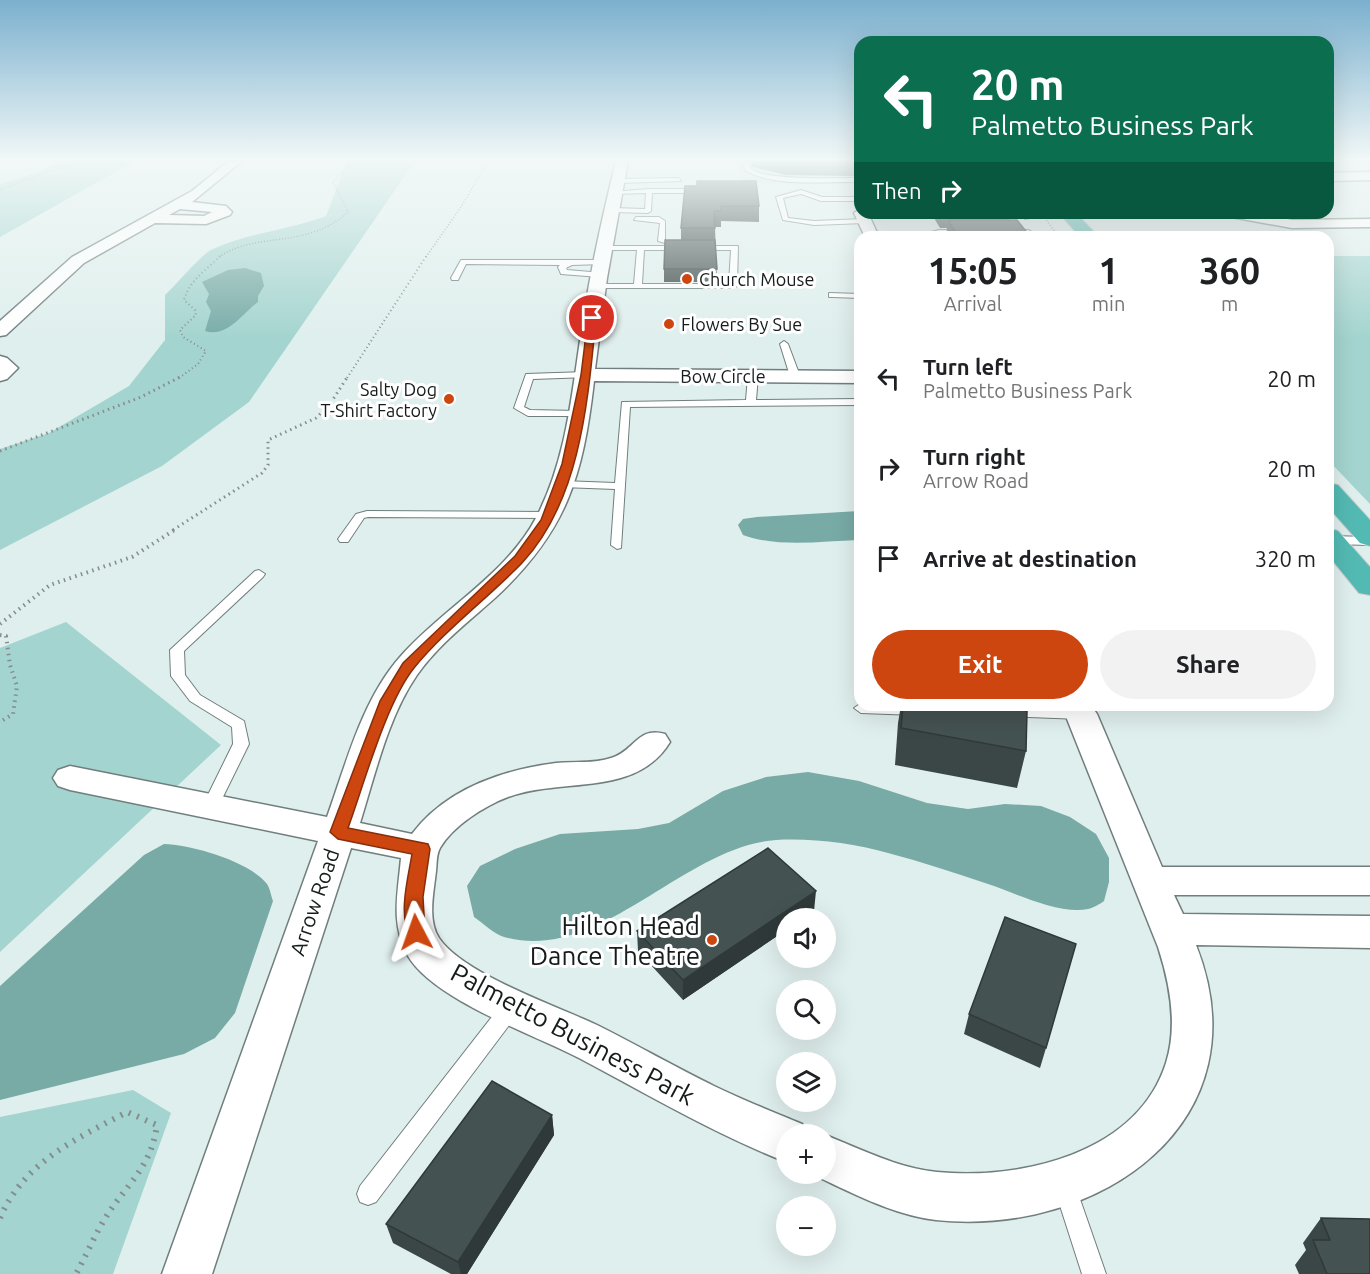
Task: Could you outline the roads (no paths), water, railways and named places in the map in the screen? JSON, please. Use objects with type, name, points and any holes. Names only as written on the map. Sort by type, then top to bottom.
[{"type":"highway","points":[[1062,220],[1080,231]]},
{"type":"highway","points":[[1334,498],[1370,539]]},
{"type":"highway","points":[[1334,544],[1370,586]]},
{"type":"street","points":[[0,331],[78,260],[150,220]]},
{"type":"street","points":[[1270,220],[1283,223],[1370,223]]},
{"type":"street","name":"Arrow Road","points":[[187,1274],[338,832],[387,701],[408,666],[519,558],[549,515],[562,484],[586,375],[609,226]]},
{"type":"street","points":[[0,362],[8,368],[0,375]]},
{"type":"street","name":"Bow Circle","points":[[586,375],[854,376]]},
{"type":"street","points":[[836,1162],[885,1184],[936,1196],[991,1199],[1038,1190],[1096,1170],[1135,1147],[1169,1110],[1188,1072],[1193,1015],[1184,964],[1080,714]]},
{"type":"street","name":"Palmetto Business Park","points":[[654,742],[643,756],[624,768],[596,773],[556,775],[512,784],[478,797],[444,821],[422,849],[414,897],[416,932],[428,952],[439,963],[485,991],[700,1102],[776,1136]]},
{"type":"street","points":[[70,778],[422,849]]},
{"type":"street","points":[[1149,881],[1370,882]]},
{"type":"street","points":[[1169,929],[1370,932]]},
{"type":"lane","points":[[609,226],[564,272],[562,267],[571,263],[609,226],[649,220]]},
{"type":"lane","points":[[661,220],[663,222],[662,241]]},
{"type":"lane","points":[[790,220],[799,223],[827,221]]},
{"type":"lane","points":[[609,226],[641,248],[735,248],[733,286],[638,286]]},
{"type":"lane","points":[[609,226],[638,286]]},
{"type":"lane","points":[[638,286],[641,248]]},
{"type":"lane","points":[[455,278],[464,262],[571,263]]},
{"type":"lane","points":[[832,295],[854,296]]},
{"type":"lane","points":[[784,344],[795,376]]},
{"type":"lane","points":[[578,414],[528,413],[519,408],[529,376],[586,375]]},
{"type":"lane","points":[[752,403],[753,376]]},
{"type":"lane","points":[[617,545],[625,404],[854,402]]},
{"type":"lane","points":[[562,484],[620,486]]},
{"type":"lane","points":[[344,539],[360,516],[367,514],[549,515]]},
{"type":"lane","points":[[1334,538],[1370,539]]},
{"type":"lane","points":[[210,807],[241,744],[239,725],[195,698],[178,675],[177,650],[259,574]]},
{"type":"lane","points":[[996,712],[1080,714]]},
{"type":"lane","points":[[368,1194],[513,1005]]},
{"type":"lane","points":[[1063,1182],[1094,1274]]},
{"type":"place","name":"Church Mouse","points":[[687,279]]},
{"type":"place","name":"Flowers By Sue","points":[[669,324]]},
{"type":"place","name":"Salty Dog T-Shirt Factory","points":[[449,399]]},
{"type":"place","name":"Hilton Head Dance Theatre","points":[[712,940]]}]
